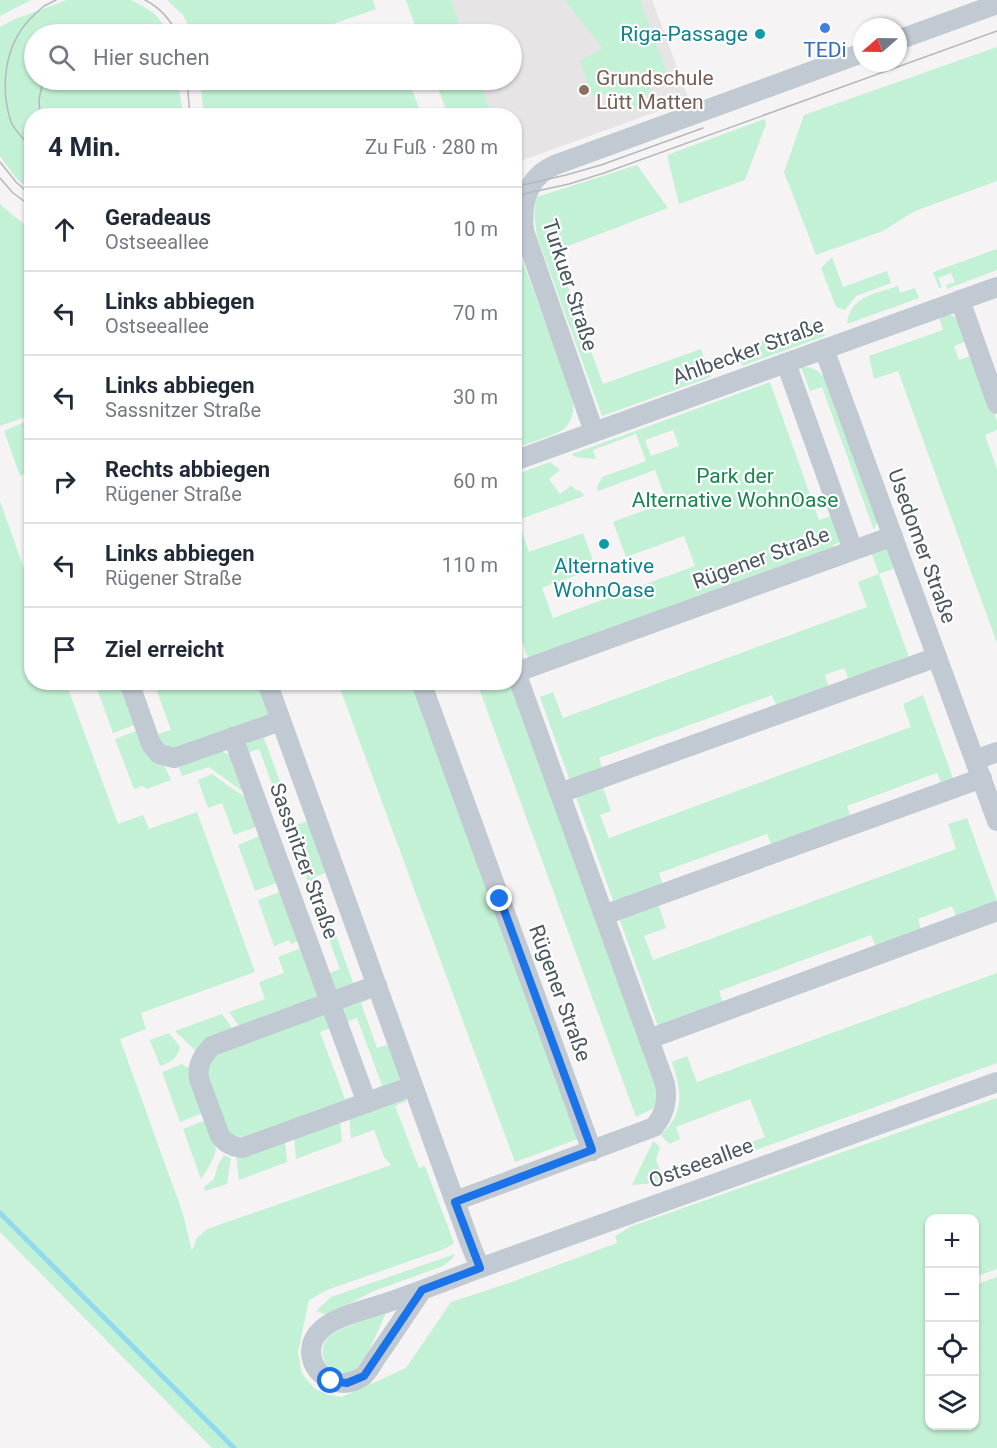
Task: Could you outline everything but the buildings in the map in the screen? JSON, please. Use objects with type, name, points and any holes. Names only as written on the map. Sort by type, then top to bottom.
[{"type":"street","points":[[907,37],[997,4]]},
{"type":"street","name":"Turkuer Straße","points":[[594,432],[524,231],[522,214],[524,203],[533,182],[546,168],[853,56]]},
{"type":"street","name":"Ahlbecker Straße","points":[[522,458],[997,287]]},
{"type":"street","points":[[960,300],[997,404]]},
{"type":"street","name":"Usedomer Straße","points":[[824,349],[997,820]]},
{"type":"street","name":"Rügener Straße","points":[[786,363],[853,550]]},
{"type":"street","name":"Rügener Straße","points":[[522,667],[893,536]]},
{"type":"street","points":[[560,794],[937,657]]},
{"type":"street","name":"Rügener Straße","points":[[455,1202],[654,1127],[662,1118],[666,1107],[665,1084],[522,688]]},
{"type":"street","points":[[132,690],[151,744],[159,754],[174,758],[280,721]]},
{"type":"street","name":"Sassnitzer Straße","points":[[270,690],[480,1268]]},
{"type":"street","name":"Rügener Straße","points":[[424,690],[592,1150]]},
{"type":"street","name":"Sassnitzer Straße","points":[[233,737],[367,1103]]},
{"type":"street","points":[[604,915],[978,769],[997,752]]},
{"type":"street","points":[[649,1039],[997,911]]},
{"type":"street","points":[[377,985],[212,1046],[199,1063],[199,1079],[220,1136],[225,1142],[242,1148],[413,1086]]},
{"type":"street","name":"Ostseeallee","points":[[422,1290],[364,1376],[347,1383],[331,1381],[318,1372],[311,1357],[312,1343],[321,1329],[335,1320],[997,1082]]},
{"type":"shaded area","name":"Grundschule Lütt Matten","points":[[451,0],[652,0],[689,100],[522,160],[522,108],[489,108],[483,90],[522,90],[522,24],[459,24]]},
{"type":"green space","points":[[0,0],[31,0],[0,16]]},
{"type":"green space","points":[[67,0],[131,0],[141,5],[155,14],[163,24],[24,24],[24,90],[179,90],[182,108],[24,108],[24,185],[0,156],[0,27],[15,19]]},
{"type":"green space","points":[[167,0],[373,0],[376,9],[333,24],[187,24],[183,15]]},
{"type":"green space","points":[[406,0],[451,0],[459,24],[414,24]]},
{"type":"green space","points":[[640,0],[666,71],[633,111],[615,91],[593,97],[580,61],[603,48],[565,1]]},
{"type":"green space","points":[[997,47],[997,181],[915,211],[883,231],[816,255],[784,172],[804,115]]},
{"type":"green space","points":[[201,90],[412,90],[419,108],[203,108]]},
{"type":"green space","points":[[439,90],[483,90],[489,108],[445,108]]},
{"type":"green space","points":[[765,119],[766,124],[745,180],[679,204],[667,155]]},
{"type":"green space","points":[[637,165],[668,208],[555,251],[603,384],[701,349],[711,377],[602,416],[537,236],[535,207],[537,197]]},
{"type":"green space","points":[[0,203],[24,224],[24,417],[0,426]]},
{"type":"green space","points":[[997,249],[997,270],[947,289],[946,285],[955,282],[951,273],[938,278],[942,287],[939,288],[933,272]]},
{"type":"green space","points":[[832,257],[843,287],[887,271],[891,283],[856,296],[845,310],[836,307],[821,268]]},
{"type":"green space","points":[[522,260],[573,398],[572,415],[567,426],[522,445]]},
{"type":"green space","points":[[898,286],[900,293],[915,288],[919,298],[847,324],[853,307],[858,302],[873,294]]},
{"type":"green space","points":[[946,314],[955,317],[963,327],[968,341],[954,346],[959,360],[973,355],[997,421],[997,430],[985,435],[997,469],[997,643],[898,371],[874,379],[869,356],[943,330],[939,317]]},
{"type":"green space","points":[[820,320],[825,336],[742,366],[737,350]]},
{"type":"green space","points":[[801,367],[817,371],[829,383],[878,519],[874,530],[822,387],[810,391]]},
{"type":"green space","name":"Park der Alternative WohnOase","points":[[770,382],[819,520],[836,514],[845,541],[833,545],[834,550],[529,661],[522,642],[522,532],[529,552],[583,533],[596,568],[542,588],[553,618],[695,566],[684,536],[626,557],[613,522],[667,502],[655,470],[598,491],[597,487],[602,477],[646,461],[636,434],[593,450],[596,459],[575,457],[572,454]],"holes":[[[673,430],[679,446],[651,456],[645,440]]]},
{"type":"green space","points":[[24,422],[24,475],[20,476],[4,431]]},
{"type":"green space","name":"Park der Alternative WohnOase","points":[[550,462],[560,470],[549,479],[560,494],[571,486],[582,492],[584,496],[522,519],[522,472]]},
{"type":"green space","points":[[0,501],[24,568],[24,690],[69,690],[118,824],[143,815],[149,829],[197,812],[255,972],[141,1013],[146,1029],[120,1039],[183,1214],[192,1251],[197,1238],[207,1229],[391,1165],[384,1157],[374,1130],[351,1138],[349,1116],[402,1099],[407,1101],[395,1106],[419,1168],[425,1166],[454,1243],[444,1249],[327,1290],[309,1300],[298,1352],[302,1374],[315,1389],[342,1397],[406,1368],[451,1302],[617,1243],[615,1236],[632,1226],[997,1098],[997,1269],[979,1276],[979,1214],[925,1214],[925,1430],[979,1430],[979,1284],[997,1277],[997,1448],[212,1448],[0,1232]]},
{"type":"green space","points":[[882,547],[888,550],[896,568],[879,574],[870,549]]},
{"type":"green space","points":[[879,574],[910,660],[850,683],[844,668],[825,675],[830,690],[778,709],[772,695],[599,758],[603,772],[571,784],[540,697],[553,692],[563,718],[867,607],[858,582]]},
{"type":"green space","points":[[98,690],[125,690],[137,724],[113,733]]},
{"type":"green space","points":[[157,690],[262,690],[268,708],[268,715],[180,751],[164,747],[156,735],[171,730]]},
{"type":"green space","points":[[341,690],[424,690],[586,1136],[515,1162]]},
{"type":"green space","points":[[480,690],[514,690],[658,1087],[658,1099],[654,1108],[636,1117]]},
{"type":"green space","points":[[923,695],[955,784],[943,788],[937,773],[847,806],[852,821],[773,849],[767,834],[659,873],[664,888],[615,906],[575,794],[602,784],[611,811],[600,815],[609,838],[911,727],[903,704]]},
{"type":"green space","points":[[139,730],[161,760],[171,780],[147,789],[142,786],[134,789],[115,739]]},
{"type":"green space","points":[[275,733],[264,738],[296,825],[308,821],[327,872],[315,877],[354,985],[344,993],[334,990],[324,975],[340,969],[259,749],[243,754],[244,748],[251,739]]},
{"type":"green space","points":[[221,751],[229,755],[242,791],[209,767],[182,776],[177,763]]},
{"type":"green space","points":[[212,774],[250,801],[259,826],[234,835],[222,803],[208,808],[198,780]]},
{"type":"green space","points":[[967,818],[997,905],[957,920],[952,906],[918,919],[922,933],[877,949],[871,935],[719,991],[724,1005],[659,1029],[618,915],[657,900],[666,928],[644,936],[653,960],[956,849],[948,824]]},
{"type":"green space","points":[[262,835],[279,882],[255,891],[238,845]]},
{"type":"green space","points":[[282,891],[300,940],[291,944],[289,940],[274,946],[258,900]]},
{"type":"green space","points":[[304,947],[317,995],[314,1001],[241,1029],[229,1012],[265,999],[259,982],[284,973],[278,957]]},
{"type":"green space","points":[[997,973],[997,1063],[667,1182],[632,1185],[653,1141],[660,1147],[656,1160],[662,1175],[765,1137],[750,1099],[676,1127],[680,1139],[669,1144],[661,1135],[675,1118],[679,1101],[678,1083],[672,1062],[687,1056],[697,1082]]},
{"type":"green space","points":[[368,997],[373,998],[361,1003],[377,1048],[390,1044],[402,1077],[399,1082],[378,1093],[369,1091],[382,1085],[357,1018],[344,1023],[338,1006]]},
{"type":"green space","points":[[330,1002],[338,1025],[320,1032],[345,1099],[364,1093],[367,1103],[230,1145],[199,1063]]},
{"type":"green space","points":[[222,1014],[235,1032],[197,1052],[175,1031]]},
{"type":"green space","points":[[169,1033],[180,1047],[173,1060],[160,1066],[150,1040]]},
{"type":"green space","points":[[182,1064],[192,1067],[205,1112],[180,1122],[162,1072]]},
{"type":"green space","points":[[208,1119],[215,1150],[201,1179],[183,1129]]},
{"type":"green space","points":[[340,1120],[342,1142],[296,1159],[294,1136]]},
{"type":"green space","points":[[285,1139],[287,1162],[239,1180],[236,1156]]},
{"type":"green space","points":[[224,1155],[231,1158],[227,1184],[205,1191],[204,1187],[214,1179]]},
{"type":"green space","points":[[455,1254],[443,1266],[374,1291],[327,1315],[316,1311],[331,1297]]},
{"type":"green space","points":[[386,1313],[371,1346],[357,1369],[345,1374],[332,1370],[327,1365],[323,1352],[327,1339],[346,1327]]},
{"type":"waterway","points":[[0,1213],[234,1448]]},
{"type":"tram line","points":[[26,24],[44,6],[56,0]]},
{"type":"tram line","points":[[145,0],[164,14],[172,24]]},
{"type":"tram line","points":[[24,26],[10,54],[5,82],[11,122],[24,139]]},
{"type":"tram line","points":[[522,194],[569,184],[604,173],[997,31]]},
{"type":"tram line","points":[[40,108],[41,90]]},
{"type":"tram line","points":[[188,90],[189,108]]},
{"type":"tram line","points":[[522,185],[601,165],[703,128]]},
{"type":"tram line","points":[[0,162],[24,189]]},
{"type":"tram line","points":[[0,178],[24,201]]},
{"type":"place","name":"TEDi","points":[[825,28]]},
{"type":"place","name":"Riga-Passage","points":[[760,34]]},
{"type":"place","name":"Grundschule Lütt Matten","points":[[584,90]]},
{"type":"place","name":"Alternative WohnOase","points":[[604,544]]},
{"type":"route","points":[[331,1381],[347,1383],[364,1376],[422,1290],[480,1268],[455,1202],[592,1150],[500,899]]}]
